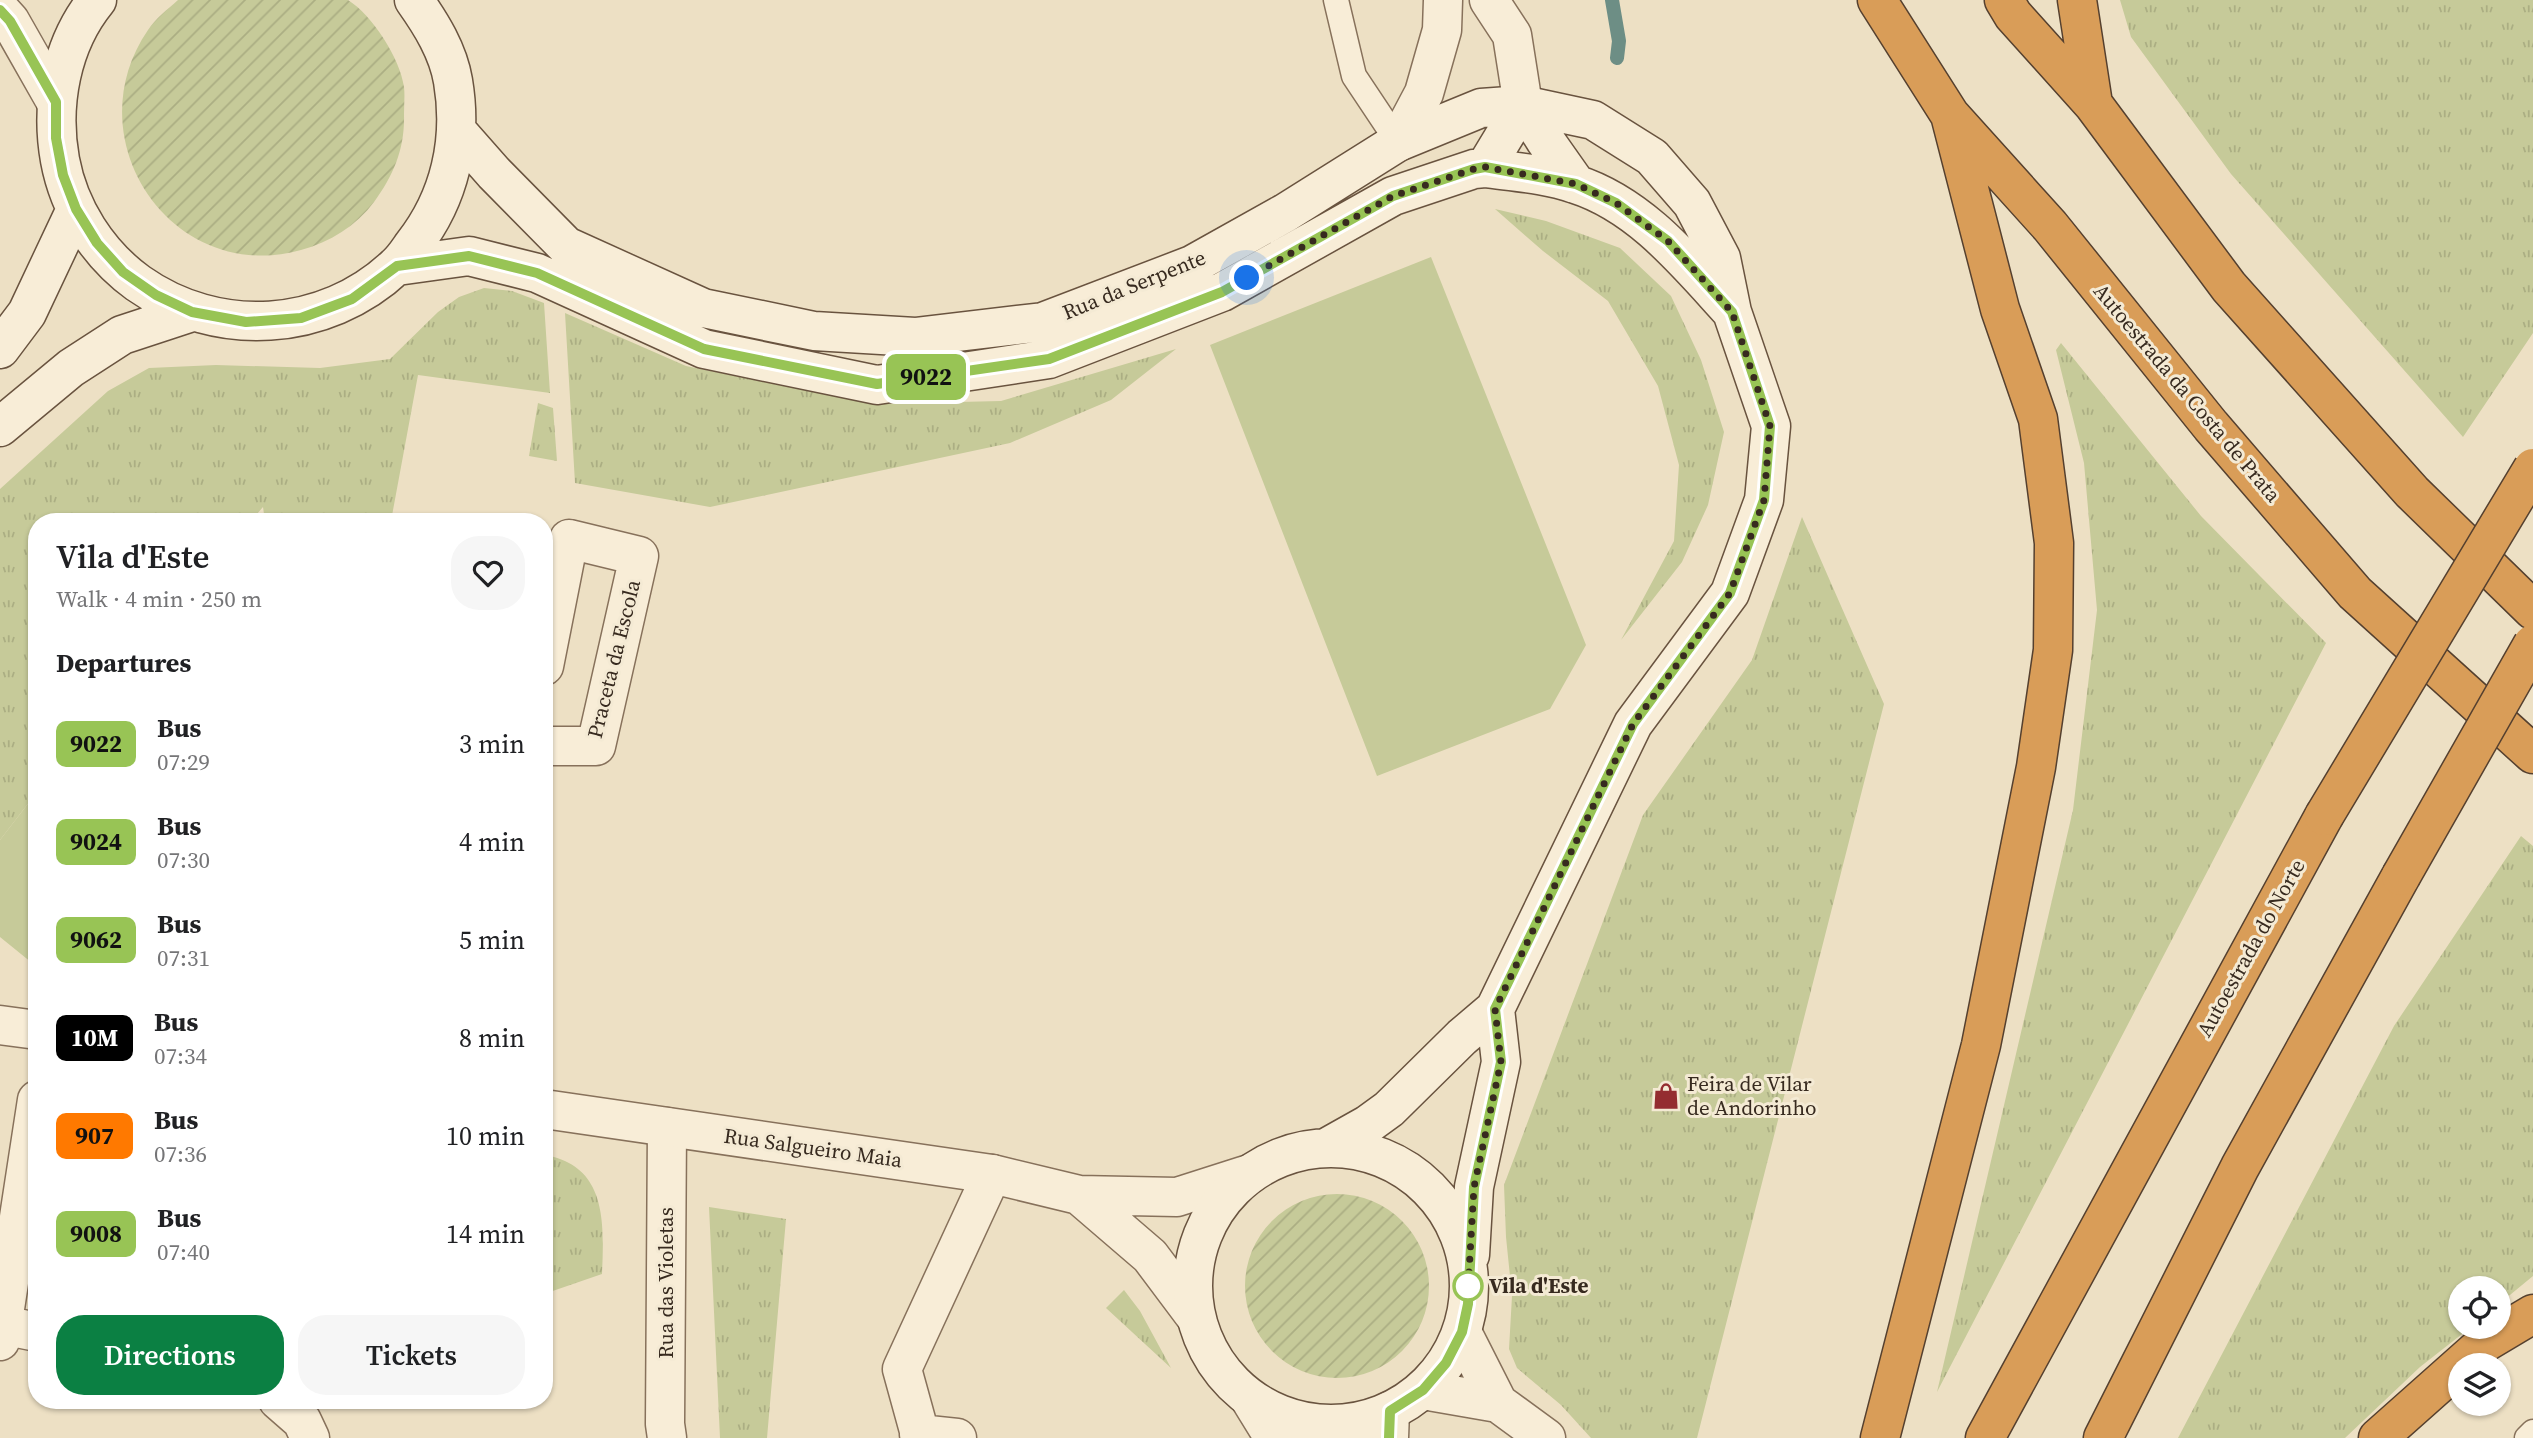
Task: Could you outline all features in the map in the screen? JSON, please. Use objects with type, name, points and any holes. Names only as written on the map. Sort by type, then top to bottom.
[{"type":"highway","name":"Autoestrada da Costa de Prata","points":[[1878,0],[1950,115],[2050,226],[2211,426],[2355,593],[2533,754]]},
{"type":"highway","points":[[2004,0],[2013,15],[2092,104],[2229,287],[2412,492],[2533,610]]},
{"type":"highway","points":[[2077,0],[2082,18],[2092,104]]},
{"type":"highway","points":[[1880,1438],[1881,1425],[1981,1045],[2036,767],[2053,650],[2054,543],[2038,419],[2000,309],[1950,115]]},
{"type":"highway","name":"Autoestrada do Norte","points":[[1985,1438],[2324,816],[2533,468]]},
{"type":"highway","points":[[2103,1438],[2240,1167],[2533,644]]},
{"type":"highway","points":[[2378,1438],[2486,1342],[2533,1314]]},
{"type":"main road","points":[[97,0],[87,12],[66,55],[56,102],[56,138],[63,175],[76,209],[97,243],[123,272],[156,295],[192,312],[246,322],[301,318],[352,299],[397,266],[428,226],[449,180],[457,131],[453,79],[435,30],[414,0]]},
{"type":"main road","points":[[1398,142],[1424,93],[1442,30],[1443,0]]},
{"type":"main road","points":[[1489,0],[1512,35],[1523,105],[1576,184]]},
{"type":"main road","points":[[0,10],[10,21],[56,102]]},
{"type":"main road","points":[[1485,167],[1523,105]]},
{"type":"main road","name":"Rua da Serpente","points":[[457,131],[566,247],[703,308],[814,331],[915,337],[1043,321],[1192,265],[1285,212],[1398,142],[1481,108],[1523,105],[1593,120],[1652,157],[1692,203],[1721,258],[1732,312],[1770,426],[1764,500],[1730,593],[1633,724],[1495,1009],[1462,1037],[1389,1109],[1326,1148]]},
{"type":"main road","name":"Rua da Serpente","points":[[397,266],[469,256],[480,258],[537,273],[704,349],[877,384],[1049,359],[1222,292],[1393,196],[1485,167],[1576,184],[1616,203],[1668,241],[1732,312]]},
{"type":"main road","points":[[0,349],[27,313],[76,209]]},
{"type":"main road","points":[[0,427],[71,368],[122,335],[192,312]]},
{"type":"main road","name":"Praceta da Escola","points":[[553,620],[569,539],[639,556],[596,746],[553,746]]},
{"type":"main road","points":[[1468,1275],[1459,1234],[1430,1191],[1406,1170],[1367,1153],[1326,1148],[1287,1156],[1249,1174],[1221,1202],[1202,1237],[1192,1276],[1195,1316],[1206,1348],[1225,1376],[1251,1399],[1292,1419],[1339,1425],[1384,1415],[1390,1425],[1446,1363],[1462,1332],[1468,1304],[1474,1187],[1501,1062],[1495,1009]]},
{"type":"main road","points":[[0,1025],[28,1029]]},
{"type":"main road","name":"Rua Salgueiro Maia","points":[[553,1111],[992,1174],[1079,1195],[1177,1197],[1249,1174]]},
{"type":"main road","name":"Rua das Violetas","points":[[667,1127],[667,1438]]},
{"type":"main road","points":[[957,1438],[920,1436],[902,1369],[992,1174]]},
{"type":"main road","points":[[13,1333],[28,1187]]},
{"type":"main road","name":"Rua Salgueiro Maia","points":[[1079,1195],[1150,1256],[1195,1316]]},
{"type":"main road","points":[[1462,1332],[1498,1403]]},
{"type":"main road","points":[[1423,1390],[1498,1403],[1546,1438]]},
{"type":"main road","points":[[1251,1399],[1274,1438]]},
{"type":"main road","points":[[288,1409],[302,1421],[310,1438]]},
{"type":"lane","points":[[1336,0],[1354,76],[1398,142]]},
{"type":"lane","points":[[2527,1438],[2533,1432]]},
{"type":"green space","points":[[178,0],[348,0],[375,26],[397,63],[404,87],[403,138],[397,161],[387,182],[367,211],[351,226],[332,238],[301,250],[254,255],[212,246],[176,225],[148,194],[129,157],[122,115],[128,72],[148,30]]},
{"type":"green space","points":[[2120,0],[2533,0],[2533,333],[2463,437],[2231,174],[2131,37]]},
{"type":"green space","points":[[1495,209],[1546,221],[1620,248],[1671,296],[1701,360],[1724,432],[1708,505],[1682,562],[1621,640],[1674,541],[1679,465],[1658,386],[1608,301],[1543,251]]},
{"type":"green space","points":[[1431,257],[1586,645],[1550,709],[1377,776],[1210,345]]},
{"type":"green space","points":[[484,288],[512,291],[544,303],[550,393],[418,375],[392,513],[264,513],[263,507],[258,513],[28,513],[28,804],[0,840],[0,489],[108,391],[149,368],[216,365],[320,368],[390,359],[438,312],[459,297]]},
{"type":"green space","points":[[565,313],[686,366],[872,404],[1001,401],[1176,349],[1111,400],[1010,443],[710,507],[575,483]]},
{"type":"green space","points":[[2061,343],[2201,516],[2326,643],[1937,1392],[2073,810],[2097,610],[2084,463],[2056,350]]},
{"type":"green space","points":[[538,403],[553,408],[557,461],[529,456]]},
{"type":"green space","points":[[1802,517],[1884,704],[1697,1438],[1591,1438],[1561,1405],[1517,1368],[1509,1349],[1512,1296],[1504,1185],[1643,815],[1752,660]]},
{"type":"green space","points":[[28,804],[28,960],[0,937],[0,840]]},
{"type":"green space","points":[[2521,836],[2533,846],[2533,1276],[2511,1294],[2511,1276],[2448,1276],[2448,1339],[2456,1339],[2420,1367],[2345,1438],[2178,1438],[2394,1026]]},
{"type":"green space","points":[[553,1158],[565,1161],[580,1171],[591,1184],[598,1200],[603,1236],[602,1274],[553,1291]]},
{"type":"green space","points":[[1337,1194],[1355,1195],[1372,1201],[1388,1209],[1402,1221],[1414,1235],[1422,1251],[1428,1268],[1428,1304],[1422,1321],[1414,1337],[1402,1351],[1388,1363],[1372,1371],[1355,1377],[1337,1378],[1319,1377],[1302,1371],[1286,1363],[1272,1351],[1260,1337],[1252,1321],[1246,1304],[1245,1286],[1246,1268],[1252,1251],[1260,1235],[1272,1221],[1286,1209],[1302,1201],[1319,1195]]},
{"type":"green space","points":[[709,1207],[786,1219],[767,1438],[720,1438]]},
{"type":"green space","points":[[1124,1290],[1140,1311],[1171,1368],[1106,1308]]},
{"type":"waterway","points":[[1612,0],[1619,41],[1617,58]]},
{"type":"bus line","name":"9022","points":[[0,10],[10,21],[56,102],[56,138],[63,175],[76,209],[97,243],[123,272],[156,295],[192,312],[246,322],[301,318],[352,299],[397,266],[469,256],[537,273],[704,349],[877,384],[1049,359],[1222,292],[1393,196],[1485,167],[1576,184],[1616,203],[1668,241],[1732,312],[1770,426],[1764,500],[1730,593],[1633,724],[1495,1009],[1501,1062],[1474,1187],[1468,1304],[1462,1332],[1446,1363],[1423,1390],[1390,1411],[1389,1438]]},
{"type":"place","name":"Feira de Vilar de Andorinho","points":[[1666,1096]]},
{"type":"place","name":"Vila d'Este","points":[[1468,1286]]},
{"type":"route","points":[[1247,278],[1393,196],[1474,169],[1485,167],[1576,184],[1616,203],[1668,241],[1732,312],[1770,426],[1764,500],[1730,593],[1633,724],[1495,1009],[1501,1062],[1474,1187],[1468,1289],[1468,1286]]}]
